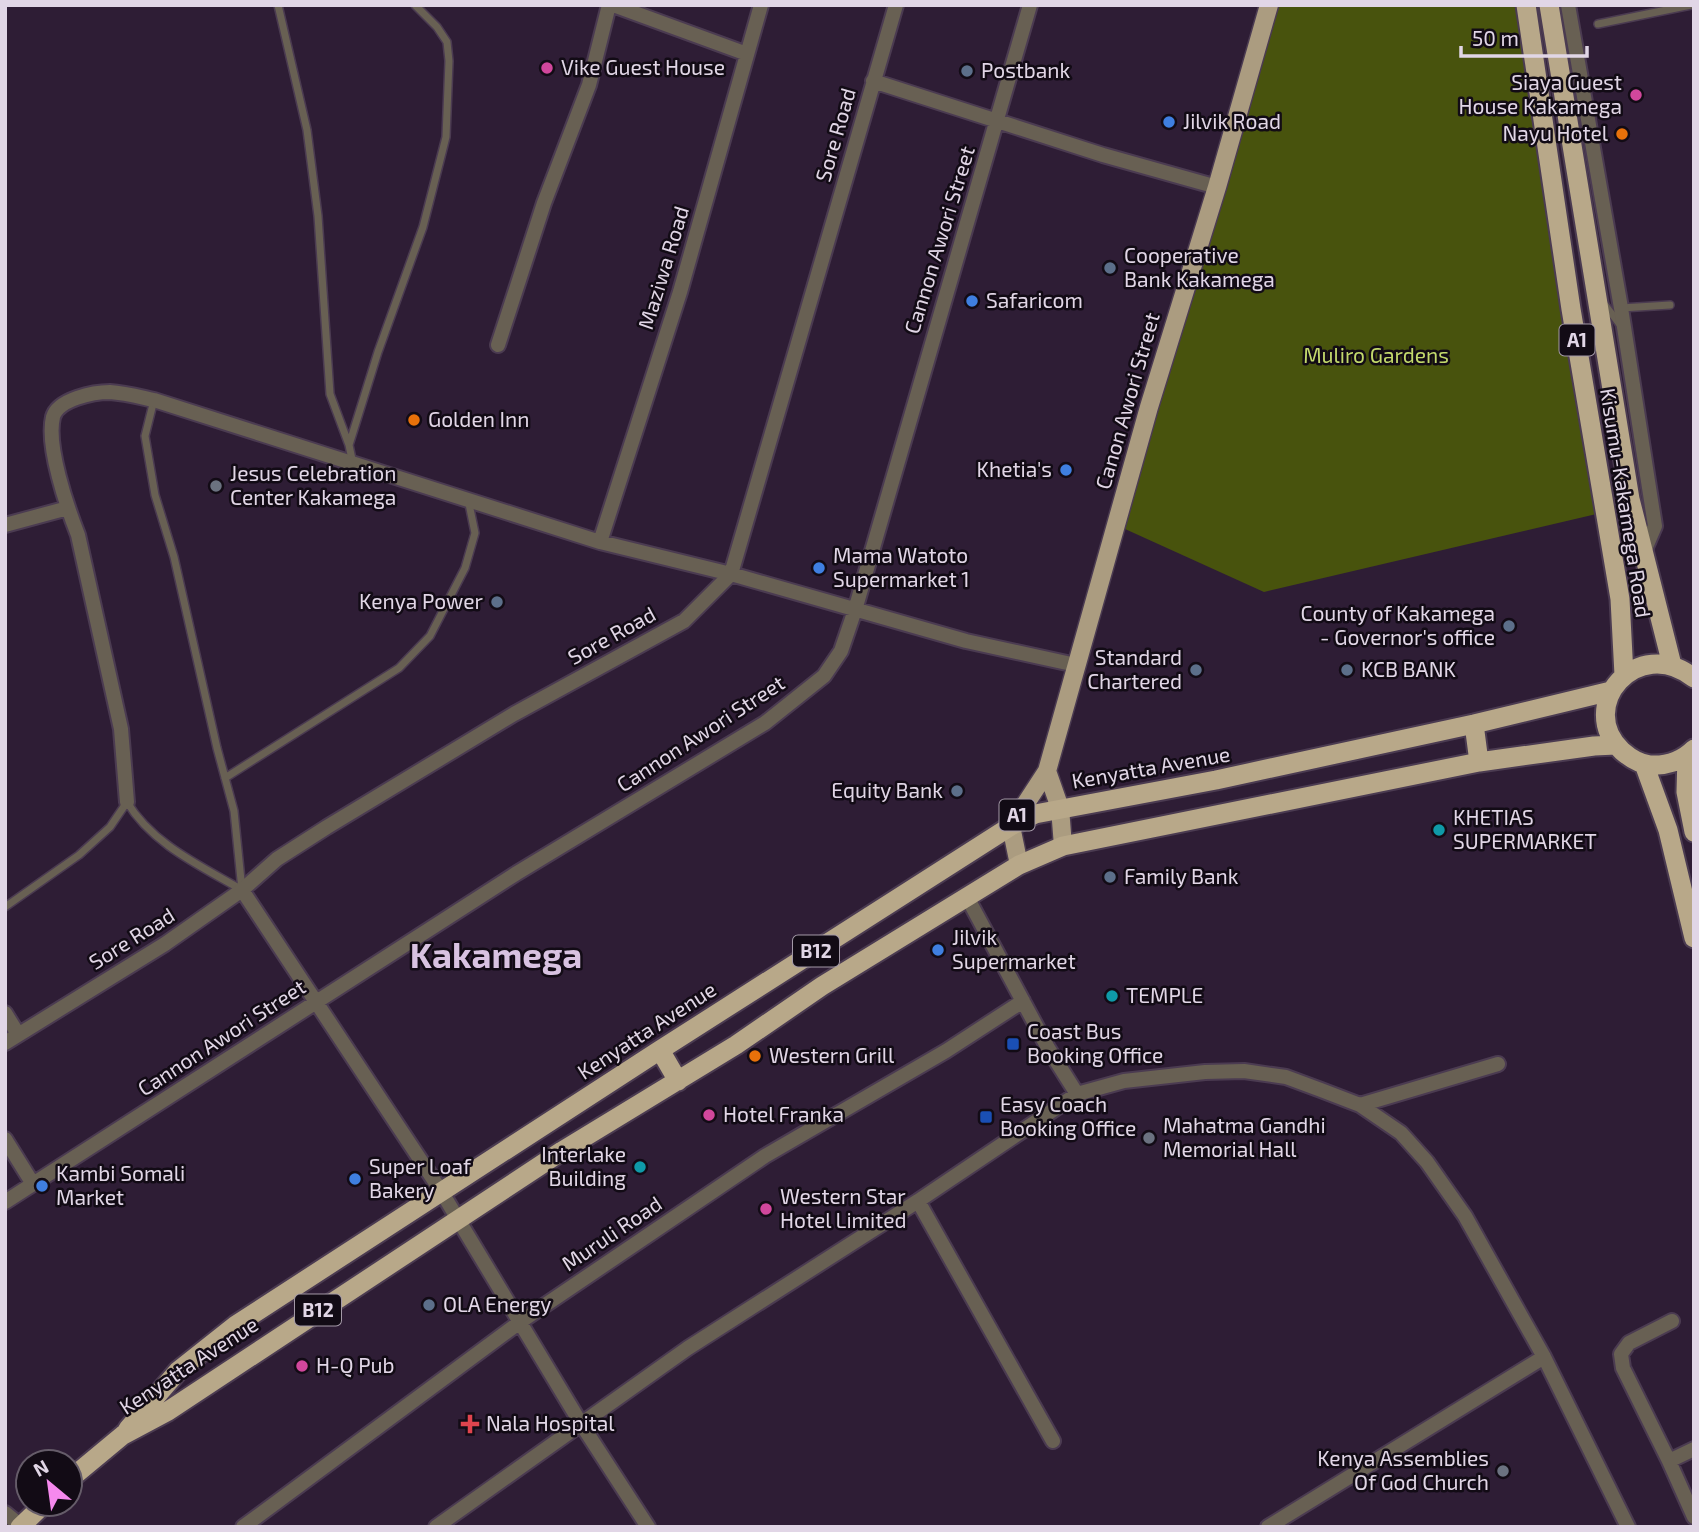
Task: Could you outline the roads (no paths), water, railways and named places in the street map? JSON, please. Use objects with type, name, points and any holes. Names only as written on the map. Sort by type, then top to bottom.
[{"type":"highway","name":"Kisumu-Kakamega Road","points":[[1549,5],[1630,499],[1672,665]]},
{"type":"highway","name":"Kisumu-Kakamega Road","points":[[1526,6],[1620,599],[1624,675]]},
{"type":"highway","points":[[1691,752],[1674,763],[1644,764],[1629,757],[1616,746],[1606,719],[1611,691],[1624,675],[1647,664],[1672,665],[1694,678]]},
{"type":"highway","name":"Kenyatta Avenue","points":[[123,1435],[178,1371],[236,1325],[1011,825],[1035,814],[1060,808],[1216,780],[1611,691]]},
{"type":"highway","points":[[1474,724],[1479,762]]},
{"type":"highway","name":"Kenyatta Avenue","points":[[123,1435],[168,1411],[562,1151],[736,1045],[822,986],[1019,866],[1063,846],[1479,762],[1594,746],[1616,746]]},
{"type":"highway","points":[[1691,752],[1686,792],[1694,832]]},
{"type":"highway","points":[[1644,764],[1668,830],[1694,938]]},
{"type":"highway","points":[[806,958],[822,986]]},
{"type":"highway","points":[[660,1050],[678,1080]]},
{"type":"highway","points":[[288,1290],[307,1317]]},
{"type":"highway","name":"B12","points":[[84,1467],[123,1435]]},
{"type":"main road","name":"Canon Awori Street","points":[[1011,825],[1047,771],[1153,394],[1217,187],[1269,5]]},
{"type":"main road","name":"A1","points":[[1047,771],[1060,808],[1063,846]]},
{"type":"main road","name":"A1","points":[[1011,825],[1019,866]]},
{"type":"street","points":[[498,345],[544,203],[589,85],[611,5],[747,54]]},
{"type":"street","name":"Maziwa Road","points":[[600,542],[680,292],[761,5]]},
{"type":"street","name":"Sore Road","points":[[5,1043],[165,944],[242,890],[277,859],[327,827],[514,714],[684,621],[731,574],[896,5]]},
{"type":"street","name":"Cannon Awori Street","points":[[5,1202],[517,873],[765,723],[824,676],[841,652],[855,611],[1030,5]]},
{"type":"street","points":[[1568,5],[1625,331],[1655,526],[1643,556]]},
{"type":"street","points":[[873,81],[1103,155],[1217,187]]},
{"type":"street","points":[[127,802],[121,729],[78,535],[54,455],[53,417],[61,407],[68,401],[109,392],[154,400],[600,542],[731,574],[966,641],[1076,665]]},
{"type":"street","points":[[5,525],[68,508]]},
{"type":"street","points":[[242,890],[442,1191],[580,1422],[648,1527]]},
{"type":"street","points":[[967,897],[1077,1094]]},
{"type":"street","name":"Muruli Road","points":[[243,1527],[520,1322],[765,1156],[946,1051],[1023,1001]]},
{"type":"street","points":[[5,1013],[18,1034]]},
{"type":"street","points":[[1360,1105],[1498,1064]]},
{"type":"street","points":[[436,1527],[580,1422],[688,1348],[918,1201],[1077,1094],[1124,1081],[1205,1072],[1244,1071],[1286,1077],[1360,1105],[1401,1133],[1427,1162],[1465,1216],[1545,1357],[1628,1527]]},
{"type":"street","points":[[5,1139],[33,1184]]},
{"type":"street","points":[[918,1201],[1053,1441]]},
{"type":"street","points":[[1672,1321],[1629,1343],[1621,1354],[1623,1368],[1694,1517]]},
{"type":"street","points":[[1268,1527],[1545,1357]]},
{"type":"street","points":[[1669,1461],[1694,1449]]},
{"type":"street","points":[[5,1513],[21,1526]]},
{"type":"lane","points":[[278,5],[307,130],[318,216],[330,394],[349,445],[353,464]]},
{"type":"lane","points":[[349,445],[378,352],[423,227],[446,137],[449,61],[447,42],[437,27],[415,5]]},
{"type":"lane","points":[[1598,24],[1691,5]]},
{"type":"lane","points":[[1598,296],[1625,331]]},
{"type":"lane","points":[[1621,308],[1670,305]]},
{"type":"lane","points":[[154,400],[145,436],[155,495],[174,557],[234,811],[242,890]]},
{"type":"lane","points":[[225,778],[399,668],[430,636],[465,568],[475,533],[468,498]]},
{"type":"lane","points":[[5,907],[79,855],[110,827],[127,802],[135,816],[149,830],[180,854],[242,890]]},
{"type":"place","name":"Vike Guest House","points":[[547,68]]},
{"type":"place","name":"Postbank","points":[[967,71]]},
{"type":"place","name":"Siaya Guest House Kakamega","points":[[1636,95]]},
{"type":"place","name":"Jilvik Road","points":[[1169,122]]},
{"type":"place","name":"Nayu Hotel","points":[[1622,134]]},
{"type":"place","name":"Cooperative Bank Kakamega","points":[[1110,268]]},
{"type":"place","name":"Safaricom","points":[[972,301]]},
{"type":"place","name":"Golden Inn","points":[[414,420]]},
{"type":"place","name":"Khetia's","points":[[1066,470]]},
{"type":"place","name":"Jesus Celebration Center Kakamega","points":[[216,486]]},
{"type":"place","name":"Mama Watoto Supermarket 1","points":[[819,568]]},
{"type":"place","name":"Kenya Power","points":[[497,602]]},
{"type":"place","name":"County of Kakamega - Governor's office","points":[[1509,626]]},
{"type":"place","name":"Standard Chartered","points":[[1196,670]]},
{"type":"place","name":"KCB BANK","points":[[1347,670]]},
{"type":"place","name":"Equity Bank","points":[[957,791]]},
{"type":"place","name":"KHETIAS SUPERMARKET","points":[[1439,830]]},
{"type":"place","name":"Family Bank","points":[[1110,877]]},
{"type":"place","name":"Jilvik Supermarket","points":[[938,950]]},
{"type":"place","name":"TEMPLE","points":[[1112,996]]},
{"type":"place","name":"Coast Bus Booking Office","points":[[1013,1044]]},
{"type":"place","name":"Western Grill","points":[[755,1056]]},
{"type":"place","name":"Hotel Franka","points":[[709,1115]]},
{"type":"place","name":"Easy Coach Booking Office","points":[[986,1117]]},
{"type":"place","name":"Mahatma Gandhi Memorial Hall","points":[[1149,1138]]},
{"type":"place","name":"Interlake Building","points":[[640,1167]]},
{"type":"place","name":"Super Loaf Bakery","points":[[355,1179]]},
{"type":"place","name":"Kambi Somali Market","points":[[42,1186]]},
{"type":"place","name":"Western Star Hotel Limited","points":[[766,1209]]},
{"type":"place","name":"OLA Energy","points":[[429,1305]]},
{"type":"place","name":"H-Q Pub","points":[[302,1366]]},
{"type":"place","name":"Nala Hospital","points":[[470,1424]]},
{"type":"place","name":"Kenya Assemblies Of God Church","points":[[1503,1471]]},
{"type":"district","name":"Kakamega","points":[[496,956]]},
{"type":"park label","name":"Muliro Gardens","points":[[1376,356]]}]
